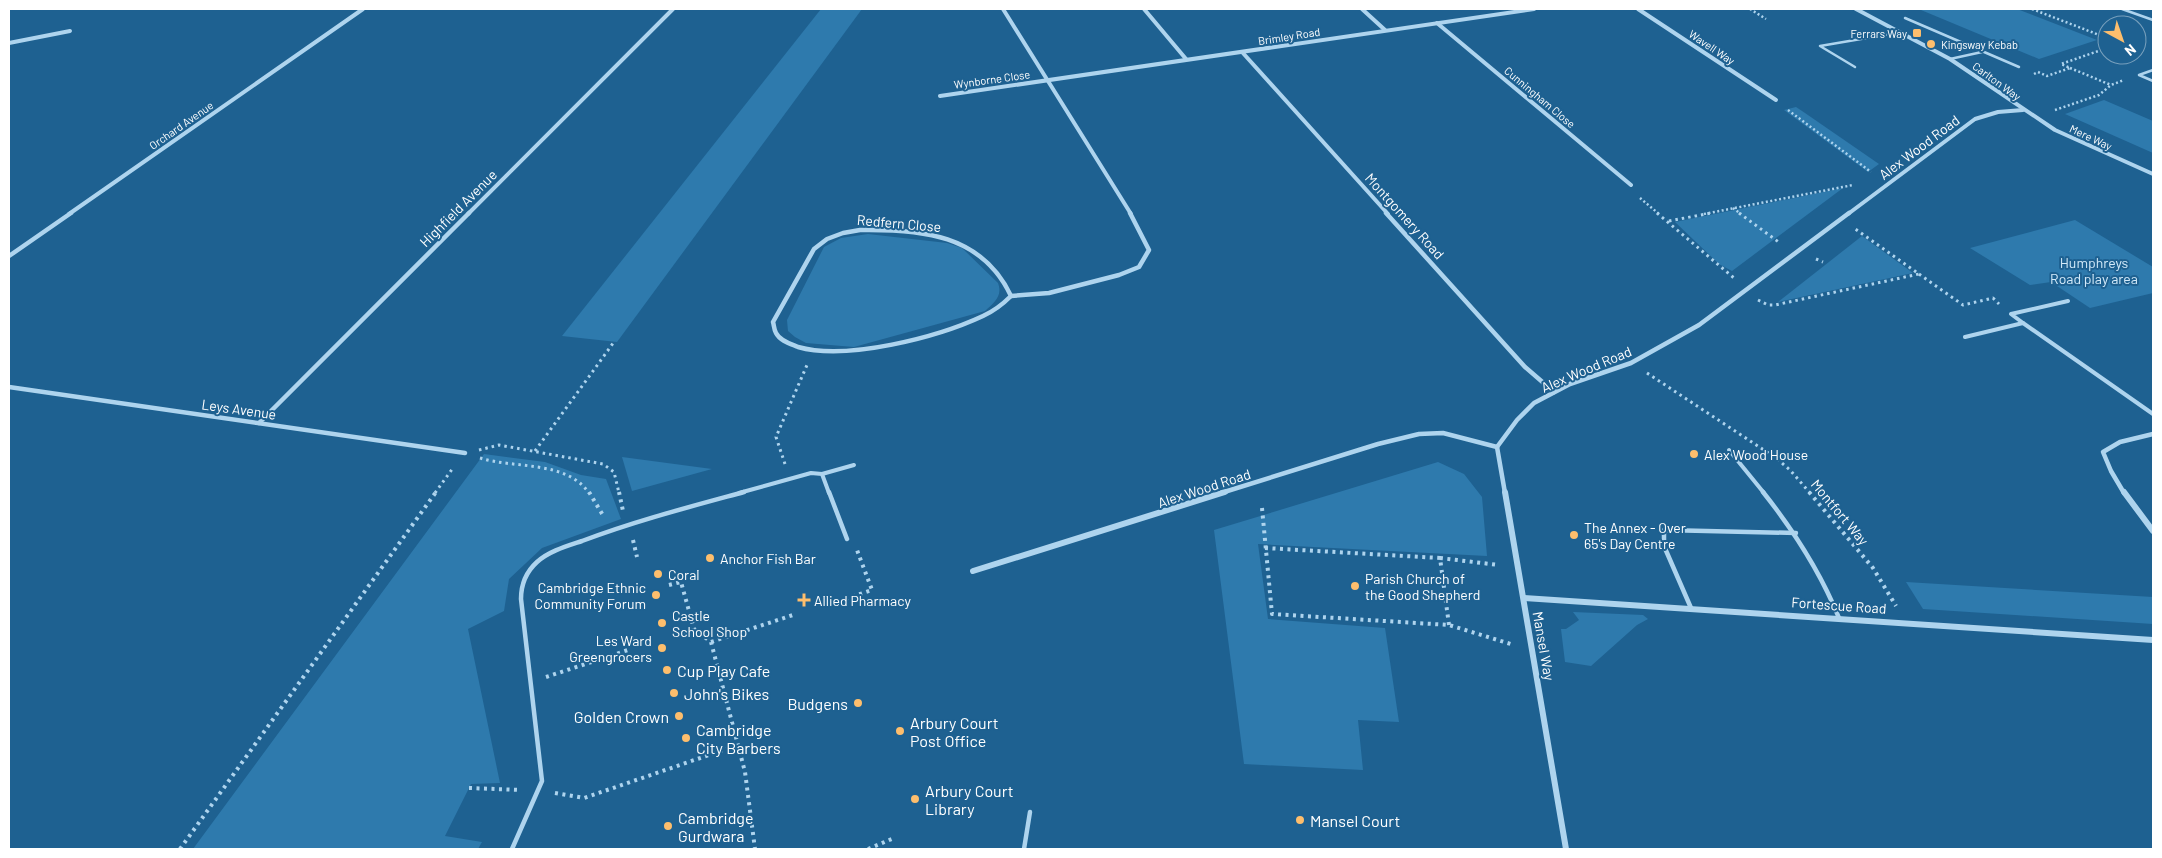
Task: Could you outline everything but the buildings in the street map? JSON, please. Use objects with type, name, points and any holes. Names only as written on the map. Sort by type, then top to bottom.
[{"type":"street","name":"Orchard Avenue","points":[[9,256],[363,9]]},
{"type":"street","name":"Highfield Avenue","points":[[259,423],[673,9]]},
{"type":"street","points":[[1002,9],[1139,227],[1148,250],[1138,267],[1119,275],[1049,293],[1011,296]]},
{"type":"street","points":[[1144,9],[1186,59]]},
{"type":"street","points":[[1362,9],[1385,30]]},
{"type":"street","name":"Brimley Road","points":[[1047,80],[1534,9]]},
{"type":"street","name":"Wavell Way","points":[[1638,9],[1776,100]]},
{"type":"street","name":"Carlton Way","points":[[1856,9],[1950,59],[2023,110]]},
{"type":"street","name":"Cunningham Close","points":[[1437,23],[1631,185]]},
{"type":"street","points":[[9,43],[70,31]]},
{"type":"street","name":"Montgomery Road","points":[[1242,52],[1525,367],[1554,392]]},
{"type":"street","name":"Wynborne Close","points":[[940,96],[1047,80]]},
{"type":"street","name":"Alex Wood Road","points":[[973,572],[1378,444],[1411,436],[1443,434],[1497,447],[1517,420],[1534,403],[1570,384],[1631,363],[1699,325],[1975,119],[1998,112],[2023,110]]},
{"type":"street","name":"Mere Way","points":[[2023,110],[2082,143],[2153,174]]},
{"type":"street","name":"Redfern Close","points":[[862,229],[950,239],[962,243],[980,256],[1006,282],[1011,296],[1000,308],[977,320],[861,351],[842,353],[814,350],[787,343],[776,334],[773,322],[814,249],[822,241],[846,231],[862,229]]},
{"type":"street","name":"Leys Avenue","points":[[9,387],[465,453]]},
{"type":"street","points":[[2153,434],[2119,442],[2109,446],[2104,452],[2104,460],[2111,472],[2153,531]]},
{"type":"street","name":"Mansel Way","points":[[1497,447],[1566,849]]},
{"type":"street","name":"Fortescue Road","points":[[1524,598],[2153,640]]},
{"type":"lane","points":[[2122,9],[2153,20]]},
{"type":"lane","points":[[1905,18],[2019,67]]},
{"type":"lane","points":[[1855,67],[1820,46],[1902,32]]},
{"type":"lane","points":[[1950,59],[1983,52]]},
{"type":"lane","points":[[2139,75],[2153,70]]},
{"type":"lane","points":[[2139,75],[2153,81]]},
{"type":"lane","points":[[2011,314],[2068,301]]},
{"type":"lane","points":[[2011,314],[2153,414]]},
{"type":"lane","points":[[1965,336],[2023,323]]},
{"type":"lane","points":[[1729,450],[1796,533],[1810,554],[1834,603],[1839,618]]},
{"type":"lane","points":[[512,849],[542,781],[529,683],[521,599],[521,587],[527,573],[538,561],[554,551],[613,529],[790,478],[822,474],[854,465]]},
{"type":"lane","points":[[822,474],[848,539]]},
{"type":"lane","points":[[1691,608],[1664,546],[1664,530],[1796,533]]},
{"type":"lane","points":[[1024,849],[1030,812]]},
{"type":"path","points":[[1750,9],[1766,19]]},
{"type":"path","points":[[2032,9],[2097,34]]},
{"type":"path","points":[[2097,51],[2061,64],[2111,85]]},
{"type":"path","points":[[2029,75],[2038,72],[2048,76],[2070,68]]},
{"type":"path","points":[[2049,113],[2100,95],[2111,85],[2139,75]]},
{"type":"path","points":[[1776,100],[1871,172]]},
{"type":"path","points":[[1631,185],[1638,197],[1669,221],[1730,276],[1750,288]]},
{"type":"path","points":[[1669,221],[1853,185]]},
{"type":"path","points":[[1733,208],[1776,241],[1798,252]]},
{"type":"path","points":[[1841,220],[1963,305],[1994,298],[2011,314]]},
{"type":"path","points":[[1743,294],[1768,305],[1776,305],[1919,274]]},
{"type":"path","points":[[536,451],[614,342]]},
{"type":"path","points":[[790,478],[776,437],[814,350]]},
{"type":"path","name":"Montfort Way","points":[[1631,363],[1776,458],[1790,470],[1873,568],[1898,608],[1918,624]]},
{"type":"path","points":[[180,849],[465,453],[499,445],[603,464],[614,472],[626,525]]},
{"type":"path","points":[[465,453],[488,462],[553,471],[573,478],[583,486],[613,529]]},
{"type":"path","points":[[1262,508],[1272,614],[1449,625],[1533,651]]},
{"type":"path","points":[[845,599],[872,590],[856,546],[848,539]]},
{"type":"path","points":[[1265,548],[1440,558],[1518,566]]},
{"type":"path","points":[[1440,558],[1449,625]]},
{"type":"path","points":[[669,585],[680,582],[694,629],[711,642],[745,772],[755,849]]},
{"type":"path","points":[[711,642],[796,614]]},
{"type":"path","points":[[682,633],[694,629]]},
{"type":"path","points":[[529,683],[628,650]]},
{"type":"path","points":[[469,788],[538,790],[584,798],[738,745]]},
{"type":"path","points":[[868,849],[894,838]]},
{"type":"green space","points":[[821,9],[862,9],[617,342],[562,336]]},
{"type":"green space","points":[[2017,9],[2097,40],[2039,59],[1921,10]]},
{"type":"green space","points":[[2104,100],[2153,121],[2153,153],[2065,114]]},
{"type":"green space","points":[[1796,107],[1879,164],[1868,172],[1784,110]]},
{"type":"green space","points":[[1843,188],[1732,271],[1719,264],[1675,222]]},
{"type":"green space","name":"Humphreys Road play area","points":[[2075,220],[2153,267],[2153,293],[2090,308],[2051,282],[2030,285],[1970,248]]},
{"type":"green space","points":[[868,234],[947,243],[962,248],[998,283],[998,295],[985,311],[854,347],[806,343],[795,337],[788,331],[787,320],[824,247],[841,238]]},
{"type":"green space","points":[[1862,236],[1913,273],[1778,302]]},
{"type":"green space","points":[[484,454],[545,462],[581,475],[606,479],[621,519],[542,548],[509,579],[504,611],[468,629],[500,783],[471,784],[445,836],[482,842],[478,849],[193,849]]},
{"type":"green space","points":[[622,457],[712,469],[632,491]]},
{"type":"green space","points":[[1438,462],[1464,474],[1482,497],[1487,556],[1258,544],[1268,619],[1385,628],[1399,722],[1358,720],[1363,770],[1244,764],[1214,530]]},
{"type":"green space","points":[[1906,582],[2153,597],[2153,624],[1923,609]]},
{"type":"green space","points":[[1573,612],[1643,615],[1648,619],[1637,625],[1591,666],[1565,662],[1561,629],[1566,629],[1579,620]]},
{"type":"place","name":"Ferrars Way","points":[[1917,33]]},
{"type":"place","name":"Kingsway Kebab","points":[[1931,44]]},
{"type":"place","name":"Alex Wood House","points":[[1694,454]]},
{"type":"place","name":"The Annex - Over 65's Day Centre","points":[[1574,535]]},
{"type":"place","name":"Anchor Fish Bar","points":[[710,558]]},
{"type":"place","name":"Coral","points":[[658,574]]},
{"type":"place","name":"Parish Church of the Good Shepherd","points":[[1355,586]]},
{"type":"place","name":"Cambridge Ethnic Community Forum","points":[[656,595]]},
{"type":"place","name":"Allied Pharmacy","points":[[804,600]]},
{"type":"place","name":"Castle School Shop","points":[[662,623]]},
{"type":"place","name":"Les Ward Greengrocers","points":[[662,648]]},
{"type":"place","name":"Cup Play Cafe","points":[[667,670]]},
{"type":"place","name":"John's Bikes","points":[[674,693]]},
{"type":"place","name":"Budgens","points":[[858,703]]},
{"type":"place","name":"Golden Crown","points":[[679,716]]},
{"type":"place","name":"Arbury Court Post Office","points":[[900,731]]},
{"type":"place","name":"Cambridge City Barbers","points":[[686,738]]},
{"type":"place","name":"Arbury Court Library","points":[[915,799]]},
{"type":"place","name":"Mansel Court","points":[[1300,820]]},
{"type":"place","name":"Cambridge Gurdwara","points":[[668,826]]}]
